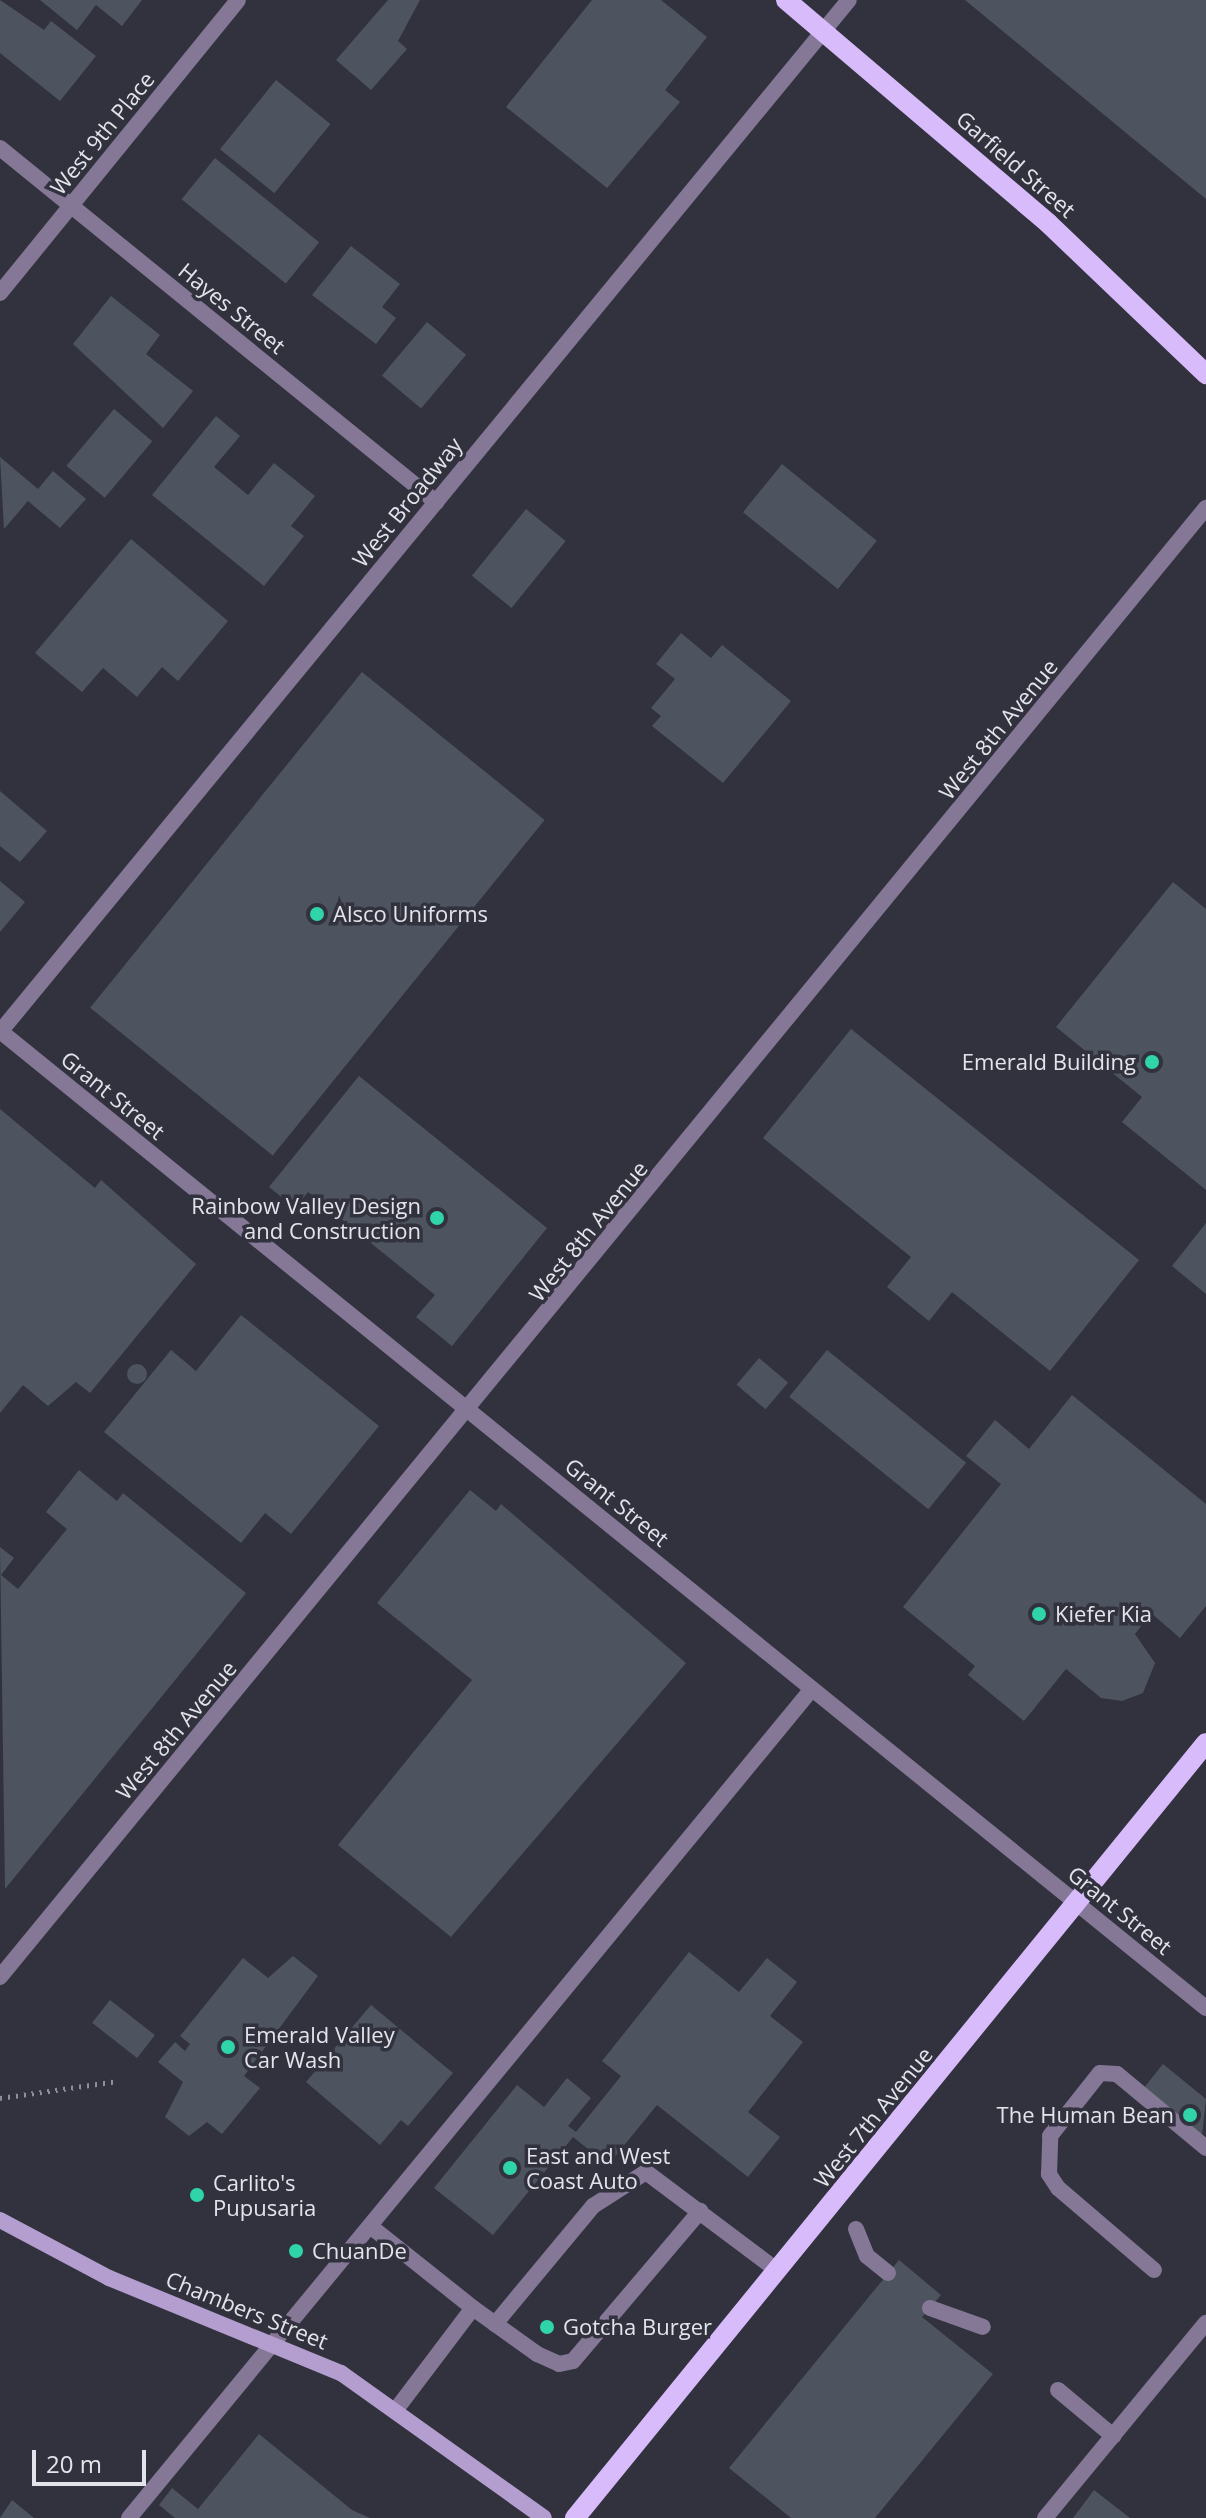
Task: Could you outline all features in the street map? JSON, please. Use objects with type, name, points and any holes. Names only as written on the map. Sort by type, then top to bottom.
[{"type":"main road","name":"Garfield Street","points":[[786,0],[1048,223],[1206,374]]},
{"type":"main road","name":"West 7th Avenue","points":[[575,2518],[1206,1743]]},
{"type":"main road","name":"Chambers Street","points":[[0,2220],[109,2278],[275,2341],[398,2407],[544,2518]]},
{"type":"street","name":"West 9th Place","points":[[0,293],[238,0]]},
{"type":"street","name":"West Broadway","points":[[0,1031],[849,0]]},
{"type":"street","name":"Hayes Street","points":[[0,148],[436,502]]},
{"type":"street","name":"West 8th Avenue","points":[[0,1977],[470,1411],[1206,508]]},
{"type":"street","name":"Grant Street","points":[[0,1031],[1206,2008]]},
{"type":"street","points":[[129,2518],[812,1689]]},
{"type":"street","points":[[1154,2270],[1058,2188],[1049,2174],[1050,2136],[1100,2073],[1117,2074],[1206,2148]]},
{"type":"street","points":[[495,2324],[622,2181],[646,2172],[778,2271]]},
{"type":"street","points":[[370,2226],[473,2308],[559,2364],[573,2361],[700,2211]]},
{"type":"street","points":[[856,2229],[867,2256],[888,2273]]},
{"type":"street","points":[[398,2407],[473,2308]]},
{"type":"street","points":[[930,2308],[983,2327]]},
{"type":"street","points":[[1045,2518],[1206,2323]]},
{"type":"street","points":[[1058,2390],[1113,2436]]},
{"type":"path","points":[[0,2098],[118,2081]]},
{"type":"building","points":[[0,0],[44,30],[51,21],[96,56],[60,101],[0,53]]},
{"type":"building","points":[[40,0],[142,0],[122,26],[96,5],[77,30]]},
{"type":"building","points":[[388,0],[420,0],[398,41],[407,49],[371,90],[336,60]]},
{"type":"building","points":[[592,0],[661,0],[707,37],[665,90],[680,102],[607,188],[506,107]]},
{"type":"building","points":[[965,0],[1206,0],[1206,199]]},
{"type":"building","points":[[276,80],[330,124],[274,193],[220,149]]},
{"type":"building","points":[[215,158],[319,242],[286,284],[182,199]]},
{"type":"building","points":[[351,246],[400,284],[382,307],[396,318],[376,344],[312,295]]},
{"type":"building","points":[[111,296],[160,335],[146,354],[193,391],[163,428],[73,344]]},
{"type":"building","points":[[427,322],[466,355],[421,408],[382,376]]},
{"type":"building","points":[[114,409],[152,441],[105,498],[66,466]]},
{"type":"building","points":[[216,416],[240,436],[214,467],[248,495],[274,463],[315,496],[291,526],[304,536],[264,586],[152,495]]},
{"type":"building","points":[[0,457],[38,489],[53,471],[86,499],[60,528],[28,501],[4,529]]},
{"type":"building","points":[[782,464],[877,541],[838,589],[743,512]]},
{"type":"building","points":[[526,509],[566,541],[512,608],[472,576]]},
{"type":"building","points":[[131,539],[228,621],[178,681],[162,667],[137,697],[103,668],[82,692],[35,653]]},
{"type":"building","points":[[681,633],[711,658],[722,645],[791,701],[723,783],[652,726],[661,716],[651,708],[675,679],[656,664]]},
{"type":"building","name":"Alsco Uniforms","points":[[362,672],[545,820],[273,1156],[90,1008]]},
{"type":"building","points":[[0,791],[47,831],[20,862],[0,846]]},
{"type":"building","points":[[0,881],[25,902],[0,932]]},
{"type":"building","name":"Emerald Building","points":[[1173,882],[1206,909],[1206,1190],[1122,1122],[1142,1097],[1056,1027]]},
{"type":"building","points":[[851,1029],[1139,1260],[1050,1371],[952,1292],[929,1321],[887,1287],[911,1257],[763,1138]]},
{"type":"building","name":"Rainbow Valley Design and Construction","points":[[359,1076],[547,1228],[452,1346],[416,1317],[435,1295],[308,1192],[295,1208],[269,1187]]},
{"type":"building","points":[[0,1109],[95,1188],[101,1180],[196,1264],[90,1393],[76,1382],[48,1406],[23,1385],[0,1413]]},
{"type":"building","points":[[1206,1223],[1206,1294],[1172,1266]]},
{"type":"building","points":[[241,1315],[379,1426],[291,1534],[265,1513],[241,1543],[104,1432],[171,1350],[196,1371]]},
{"type":"building","points":[[827,1350],[966,1463],[928,1509],[789,1397]]},
{"type":"building","points":[[759,1358],[788,1382],[766,1409],[737,1385]]},
{"type":"building","points":[[137,1364],[144,1367],[147,1374],[144,1381],[137,1384],[130,1381],[127,1374],[130,1367]]},
{"type":"building","points":[[1072,1395],[1206,1504],[1206,1606],[1180,1638],[1151,1613],[1135,1634],[1155,1663],[1143,1693],[1122,1701],[1101,1698],[1066,1669],[1024,1721],[968,1675],[975,1666],[903,1607],[1001,1484],[966,1456],[995,1420],[1029,1449]]},
{"type":"building","points":[[79,1470],[117,1501],[123,1493],[246,1593],[5,1889],[0,1547],[14,1558],[1,1575],[18,1589],[67,1529],[46,1512]]},
{"type":"building","points":[[470,1490],[496,1511],[501,1504],[686,1663],[451,1937],[338,1845],[472,1680],[377,1603]]},
{"type":"building","points":[[689,1952],[739,1992],[767,1958],[797,1982],[770,2016],[803,2042],[748,2112],[780,2137],[748,2177],[657,2105],[608,2165],[573,2137],[493,2235],[434,2188],[517,2085],[544,2107],[567,2078],[591,2098],[568,2126],[576,2132],[621,2076],[602,2061]]},
{"type":"building","name":"Emerald Valley Car Wash","points":[[293,1956],[318,1976],[244,2076],[260,2088],[222,2134],[207,2122],[189,2136],[165,2117],[183,2082],[158,2062],[175,2042],[185,2051],[190,2044],[180,2036],[243,1958],[268,1978]]},
{"type":"building","points":[[110,2000],[155,2035],[137,2058],[92,2023]]},
{"type":"building","points":[[371,2005],[453,2073],[408,2126],[401,2120],[380,2145],[306,2082]]},
{"type":"building","name":"The Human Bean","points":[[1163,2064],[1206,2099],[1202,2136],[1143,2089]]},
{"type":"building","points":[[899,2260],[941,2295],[922,2317],[993,2374],[875,2518],[791,2518],[729,2468]]},
{"type":"building","points":[[259,2434],[352,2510],[370,2518],[175,2518],[159,2505],[172,2488],[198,2509]]},
{"type":"building","points":[[1094,2490],[1130,2518],[1073,2518]]},
{"type":"building","points":[[12,2500],[34,2518],[0,2518]]},
{"type":"place","name":"Alsco Uniforms","points":[[317,914]]},
{"type":"place","name":"Emerald Building","points":[[1152,1062]]},
{"type":"place","name":"Rainbow Valley Design and Construction","points":[[437,1218]]},
{"type":"place","name":"Kiefer Kia","points":[[1039,1614]]},
{"type":"place","name":"Emerald Valley Car Wash","points":[[228,2047]]},
{"type":"place","name":"The Human Bean","points":[[1190,2115]]},
{"type":"place","name":"East and West Coast Auto","points":[[510,2168]]},
{"type":"place","name":"Carlito's Pupusaria","points":[[197,2195]]},
{"type":"place","name":"ChuanDe","points":[[296,2251]]},
{"type":"place","name":"Gotcha Burger","points":[[547,2327]]}]
